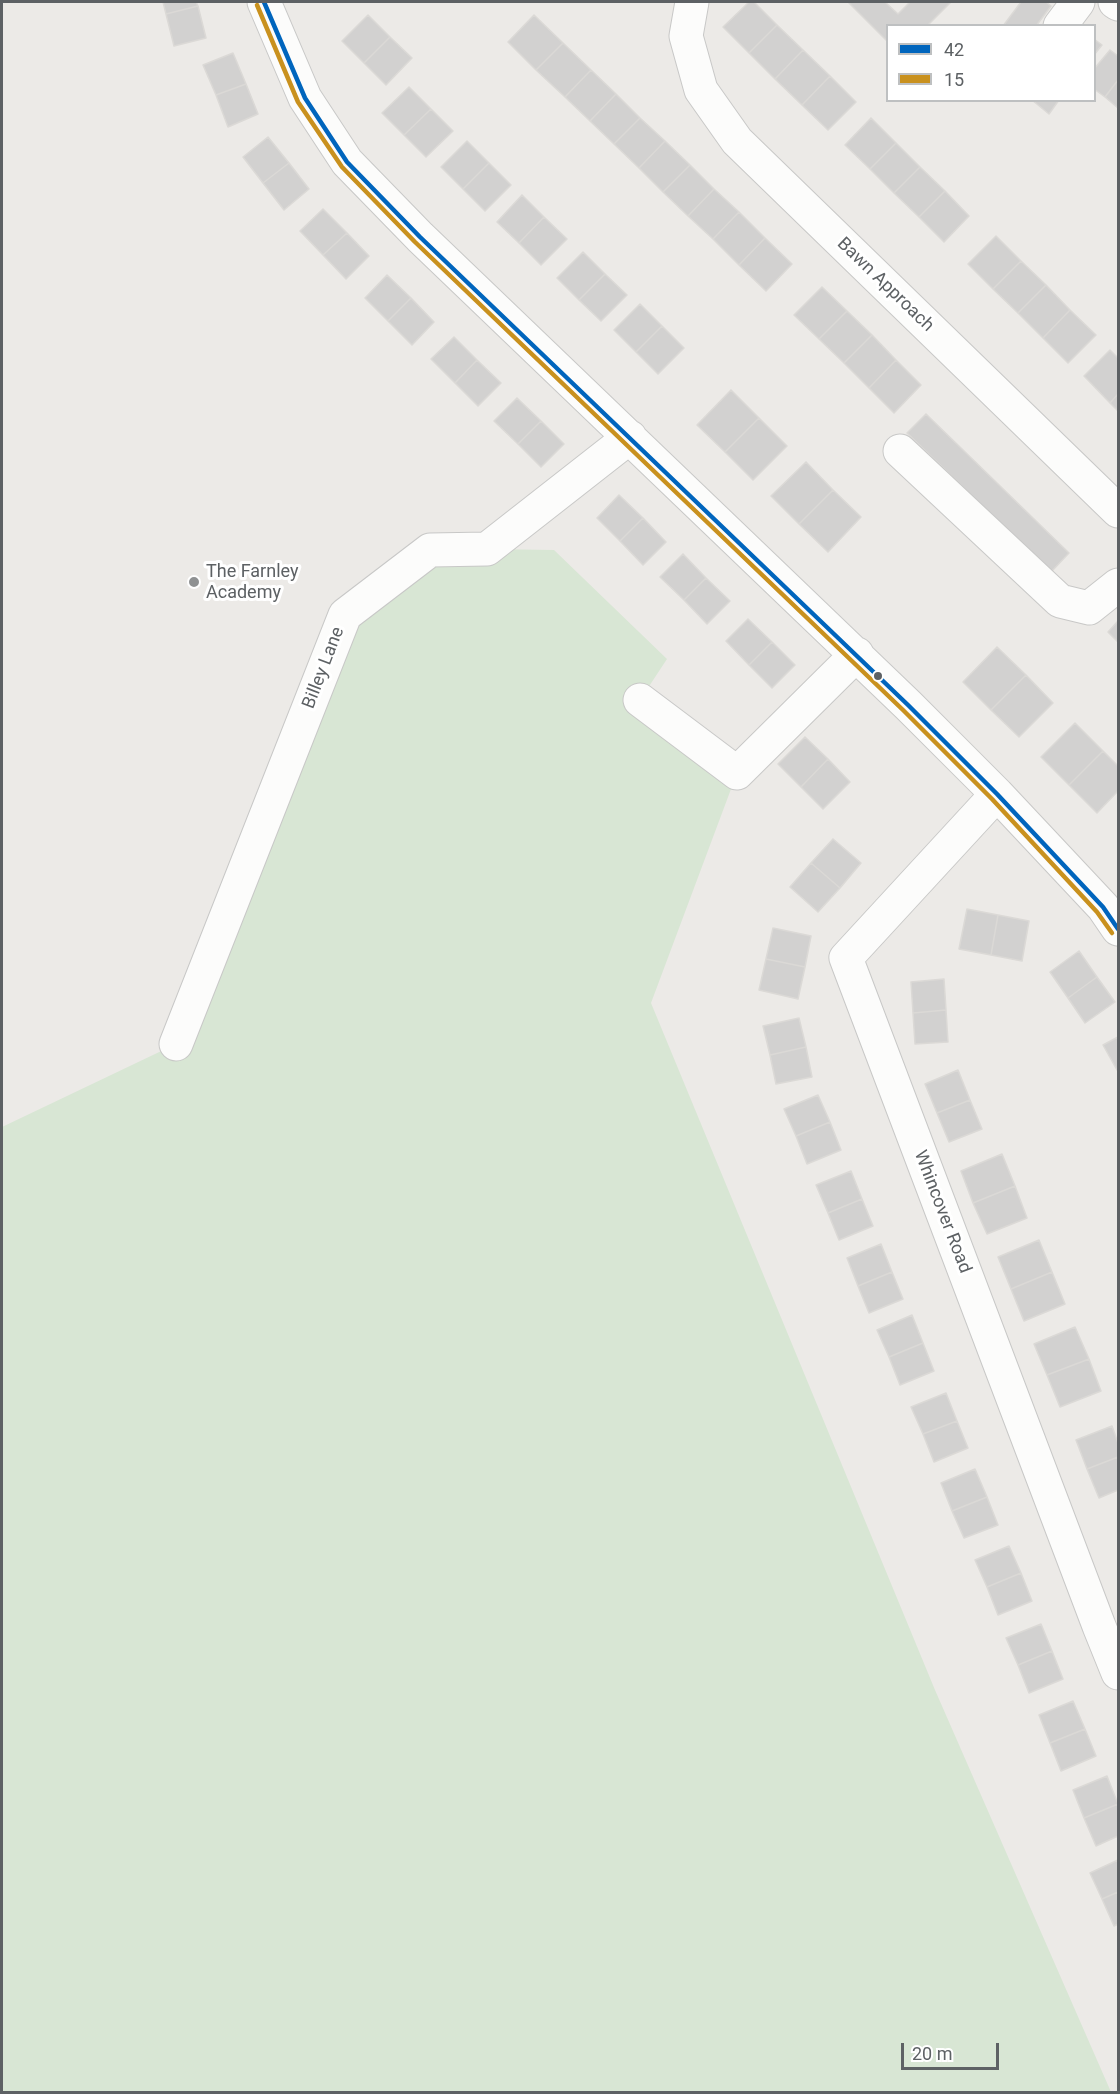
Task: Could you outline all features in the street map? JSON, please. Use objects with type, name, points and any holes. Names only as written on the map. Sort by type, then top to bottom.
[{"type":"street","points":[[264,2],[305,98],[347,162],[420,237],[858,654],[997,794],[1103,908],[1119,929]]},
{"type":"street","name":"Bawn Approach","points":[[692,2],[687,36],[701,90],[736,141],[1119,511]]},
{"type":"street","points":[[1062,24],[1078,2]]},
{"type":"street","name":"Billey Lane","points":[[176,1044],[345,615],[430,550],[487,549],[630,437]]},
{"type":"street","points":[[900,452],[1060,601],[1089,608],[1119,585]]},
{"type":"street","points":[[640,700],[737,773],[858,654]]},
{"type":"street","name":"Whincover Road","points":[[997,794],[846,958],[1109,1621],[1119,1673]]},
{"type":"green space","points":[[430,550],[554,550],[667,659],[640,700],[737,773],[651,1003],[935,1690],[1111,2092],[2,2092],[2,1127],[176,1044],[345,615]]},
{"type":"building","points":[[163,2],[196,2],[198,6],[166,14]]},
{"type":"building","points":[[749,2],[754,2],[777,25],[749,53],[723,27]]},
{"type":"building","points":[[848,2],[885,2],[898,14],[910,2],[951,2],[929,24],[886,24],[886,40]]},
{"type":"building","points":[[1021,2],[1046,2],[1051,6],[1038,24],[1004,24]]},
{"type":"building","points":[[198,6],[206,38],[174,46],[166,14]]},
{"type":"building","points":[[368,15],[390,37],[364,63],[342,41]]},
{"type":"building","points":[[534,15],[563,43],[536,70],[508,42]]},
{"type":"building","points":[[777,25],[803,50],[775,79],[749,53]]},
{"type":"building","points":[[390,37],[412,58],[386,85],[364,63]]},
{"type":"building","points":[[1096,40],[1102,45],[1096,52]]},
{"type":"building","points":[[563,43],[591,70],[565,97],[536,70]]},
{"type":"building","points":[[803,50],[830,76],[802,105],[775,79]]},
{"type":"building","points":[[1110,50],[1118,56],[1118,80],[1105,97],[1096,90],[1096,67]]},
{"type":"building","points":[[233,53],[246,84],[216,95],[203,65]]},
{"type":"building","points":[[591,70],[616,94],[590,121],[565,97]]},
{"type":"building","points":[[830,76],[856,102],[828,130],[802,105]]},
{"type":"building","points":[[1118,80],[1118,108],[1105,97]]},
{"type":"building","points":[[246,84],[258,114],[228,127],[216,95]]},
{"type":"building","points":[[409,87],[431,109],[404,135],[382,113]]},
{"type":"building","points":[[616,94],[640,118],[614,144],[590,121]]},
{"type":"building","points":[[1034,102],[1058,102],[1049,114]]},
{"type":"building","points":[[431,109],[453,131],[426,157],[404,135]]},
{"type":"building","points":[[640,118],[665,141],[639,168],[614,144]]},
{"type":"building","points":[[871,118],[896,143],[870,169],[845,145]]},
{"type":"building","points":[[268,137],[289,163],[263,183],[243,157]]},
{"type":"building","points":[[467,141],[489,163],[463,189],[441,167]]},
{"type":"building","points":[[665,141],[690,165],[663,192],[639,168]]},
{"type":"building","points":[[896,143],[920,167],[894,193],[870,169]]},
{"type":"building","points":[[289,163],[309,189],[284,210],[263,183]]},
{"type":"building","points":[[489,163],[511,185],[485,211],[463,189]]},
{"type":"building","points":[[690,165],[714,189],[688,216],[663,192]]},
{"type":"building","points":[[920,167],[945,191],[919,217],[894,193]]},
{"type":"building","points":[[714,189],[739,212],[713,239],[688,216]]},
{"type":"building","points":[[945,191],[969,216],[944,242],[919,217]]},
{"type":"building","points":[[522,195],[544,217],[519,243],[497,222]]},
{"type":"building","points":[[323,209],[347,233],[323,255],[300,231]]},
{"type":"building","points":[[739,212],[765,238],[739,265],[713,239]]},
{"type":"building","points":[[544,217],[567,239],[541,265],[519,243]]},
{"type":"building","points":[[347,233],[369,256],[346,279],[323,255]]},
{"type":"building","points":[[996,236],[1021,261],[993,289],[968,264]]},
{"type":"building","points":[[765,238],[792,264],[766,291],[739,265]]},
{"type":"building","points":[[583,252],[605,274],[579,300],[557,278]]},
{"type":"building","points":[[1021,261],[1046,285],[1018,313],[993,289]]},
{"type":"building","points":[[605,274],[627,295],[601,321],[579,300]]},
{"type":"building","points":[[387,275],[411,298],[388,321],[365,298]]},
{"type":"building","points":[[1046,285],[1070,310],[1043,338],[1018,313]]},
{"type":"building","points":[[822,287],[847,311],[819,339],[794,315]]},
{"type":"building","points":[[411,298],[434,322],[412,345],[388,321]]},
{"type":"building","points":[[640,304],[662,326],[636,352],[614,330]]},
{"type":"building","points":[[1070,310],[1096,335],[1068,363],[1043,338]]},
{"type":"building","points":[[847,311],[872,335],[844,363],[819,339]]},
{"type":"building","points":[[662,326],[684,348],[658,374],[636,352]]},
{"type":"building","points":[[872,335],[896,360],[869,388],[844,363]]},
{"type":"building","points":[[454,337],[477,360],[455,383],[431,359]]},
{"type":"building","points":[[1110,350],[1118,358],[1118,394],[1110,403],[1084,376]]},
{"type":"building","points":[[477,360],[501,383],[478,406],[455,383]]},
{"type":"building","points":[[896,360],[921,385],[894,413],[869,388]]},
{"type":"building","points":[[731,390],[759,418],[725,452],[697,425]]},
{"type":"building","points":[[1118,394],[1118,411],[1110,403]]},
{"type":"building","points":[[517,398],[541,421],[518,444],[494,421]]},
{"type":"building","points":[[926,414],[1069,553],[1051,572],[907,433]]},
{"type":"building","points":[[759,418],[787,446],[753,480],[725,452]]},
{"type":"building","points":[[541,421],[564,444],[541,467],[518,444]]},
{"type":"building","points":[[806,462],[833,490],[799,524],[771,496]]},
{"type":"building","points":[[833,490],[861,517],[828,552],[799,524]]},
{"type":"building","points":[[619,495],[643,518],[620,541],[597,518]]},
{"type":"building","points":[[643,518],[666,542],[643,565],[620,541]]},
{"type":"building","points":[[683,554],[706,578],[684,600],[660,577]]},
{"type":"building","points":[[706,578],[730,601],[707,624],[684,600]]},
{"type":"building","points":[[748,619],[772,642],[749,665],[726,641]]},
{"type":"building","points":[[1118,621],[1118,642],[1108,632]]},
{"type":"building","points":[[772,642],[795,665],[772,688],[749,665]]},
{"type":"building","points":[[997,647],[1026,675],[991,710],[963,682]]},
{"type":"building","points":[[1026,675],[1053,703],[1019,737],[991,710]]},
{"type":"building","points":[[1075,723],[1103,751],[1069,785],[1041,757]]},
{"type":"building","points":[[805,737],[828,759],[801,787],[778,764]]},
{"type":"building","points":[[1103,751],[1118,766],[1118,791],[1097,813],[1069,785]]},
{"type":"building","points":[[828,759],[850,782],[823,809],[801,787]]},
{"type":"building","points":[[833,839],[861,863],[840,888],[811,863]]},
{"type":"building","points":[[811,863],[840,888],[818,912],[790,887]]},
{"type":"building","points":[[967,909],[998,915],[991,955],[959,949]]},
{"type":"building","points":[[998,915],[1029,921],[1022,961],[991,955]]},
{"type":"building","points":[[773,928],[811,936],[805,967],[766,959]]},
{"type":"building","points":[[1079,951],[1097,977],[1068,998],[1050,972]]},
{"type":"building","points":[[766,959],[805,967],[798,999],[759,990]]},
{"type":"building","points":[[1097,977],[1115,1002],[1085,1023],[1068,998]]},
{"type":"building","points":[[944,979],[946,1010],[913,1013],[911,982]]},
{"type":"building","points":[[946,1010],[948,1042],[915,1044],[913,1013]]},
{"type":"building","points":[[799,1018],[806,1047],[770,1055],[763,1026]]},
{"type":"building","points":[[1118,1037],[1118,1069],[1117,1070],[1103,1045]]},
{"type":"building","points":[[806,1047],[812,1077],[776,1084],[770,1055]]},
{"type":"building","points":[[958,1070],[970,1100],[937,1113],[925,1084]]},
{"type":"building","points":[[818,1095],[830,1122],[796,1136],[784,1109]]},
{"type":"building","points":[[970,1100],[982,1129],[949,1142],[937,1113]]},
{"type":"building","points":[[830,1122],[841,1150],[807,1164],[796,1136]]},
{"type":"building","points":[[1002,1154],[1015,1186],[973,1203],[961,1171]]},
{"type":"building","points":[[851,1171],[862,1199],[828,1213],[816,1185]]},
{"type":"building","points":[[1015,1186],[1027,1218],[987,1234],[973,1203]]},
{"type":"building","points":[[862,1199],[873,1226],[839,1240],[828,1213]]},
{"type":"building","points":[[1039,1240],[1052,1272],[1011,1289],[998,1257]]},
{"type":"building","points":[[881,1244],[892,1272],[858,1286],[847,1258]]},
{"type":"building","points":[[892,1272],[903,1299],[869,1313],[858,1286]]},
{"type":"building","points":[[1052,1272],[1065,1304],[1024,1321],[1011,1289]]},
{"type":"building","points":[[912,1315],[923,1343],[889,1357],[877,1330]]},
{"type":"building","points":[[1075,1327],[1089,1359],[1047,1375],[1034,1344]]},
{"type":"building","points":[[923,1343],[934,1371],[900,1385],[889,1357]]},
{"type":"building","points":[[1089,1359],[1101,1391],[1060,1407],[1047,1375]]},
{"type":"building","points":[[946,1393],[957,1421],[923,1434],[911,1407]]},
{"type":"building","points":[[957,1421],[968,1448],[934,1462],[923,1434]]},
{"type":"building","points":[[1112,1426],[1118,1443],[1118,1457],[1087,1469],[1076,1440]]},
{"type":"building","points":[[1118,1457],[1118,1490],[1099,1498],[1087,1469]]},
{"type":"building","points":[[975,1469],[987,1497],[952,1511],[941,1483]]},
{"type":"building","points":[[987,1497],[998,1525],[964,1538],[952,1511]]},
{"type":"building","points":[[1009,1546],[1021,1573],[987,1587],[975,1560]]},
{"type":"building","points":[[1021,1573],[1032,1601],[998,1615],[987,1587]]},
{"type":"building","points":[[1041,1624],[1052,1651],[1018,1665],[1006,1638]]},
{"type":"building","points":[[1052,1651],[1063,1679],[1029,1693],[1018,1665]]},
{"type":"building","points":[[1073,1701],[1085,1729],[1050,1743],[1039,1715]]},
{"type":"building","points":[[1085,1729],[1096,1756],[1061,1771],[1050,1743]]},
{"type":"building","points":[[1107,1776],[1118,1804],[1084,1818],[1073,1790]]},
{"type":"building","points":[[1118,1804],[1118,1836],[1096,1846],[1084,1818]]},
{"type":"building","points":[[1118,1860],[1118,1892],[1102,1899],[1090,1873]]},
{"type":"building","points":[[1118,1892],[1118,1924],[1114,1926],[1102,1899]]},
{"type":"transit line","name":"42","points":[[264,2],[305,98],[347,162],[420,237],[908,705],[997,794],[1103,907],[1118,929]]},
{"type":"transit line","name":"15","points":[[257,5],[298,102],[342,167],[415,242],[903,710],[992,799],[1097,912],[1112,933]]},
{"type":"place","name":"The Farnley Academy","points":[[194,582]]}]
